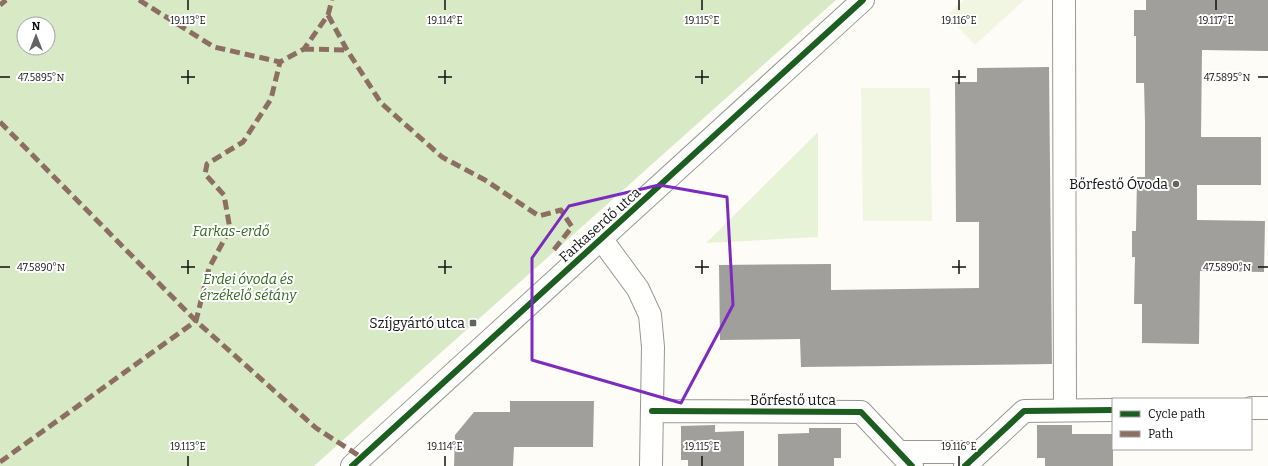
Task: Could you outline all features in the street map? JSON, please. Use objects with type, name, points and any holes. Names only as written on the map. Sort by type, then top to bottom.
[{"type":"street","name":"Farkaserdő utca","points":[[352,466],[602,240],[863,0]]},
{"type":"street","points":[[1064,0],[1065,410]]},
{"type":"street","points":[[602,240],[638,289],[650,315],[653,347],[651,466]]},
{"type":"street","points":[[1252,408],[1268,408]]},
{"type":"street","points":[[905,459],[973,459],[1024,411],[1112,410]]},
{"type":"street","name":"Bőrfestő utca","points":[[652,411],[861,412],[905,459]]},
{"type":"highlighted area","points":[[659,185],[727,197],[733,305],[681,403],[532,360],[532,258],[569,206]]},
{"type":"green space","name":"Farkas-erdő","points":[[0,0],[836,0],[314,466],[0,466]]},
{"type":"green space","points":[[964,0],[1024,0],[975,45],[947,15]]},
{"type":"green space","points":[[861,88],[930,88],[932,221],[863,221]]},
{"type":"green space","points":[[818,132],[818,237],[706,243]]},
{"type":"building","points":[[1146,0],[1268,0],[1268,51],[1202,50],[1201,137],[1261,137],[1261,185],[1197,185],[1197,220],[1265,221],[1264,272],[1200,271],[1199,344],[1142,343],[1142,304],[1134,304],[1135,257],[1132,257],[1132,231],[1136,231],[1137,177],[1145,177],[1145,122],[1144,83],[1136,83],[1136,36],[1134,36],[1134,10],[1146,10]]},
{"type":"building","points":[[1049,67],[1052,364],[801,367],[800,339],[720,340],[719,265],[831,264],[831,290],[979,288],[979,222],[956,222],[955,82],[977,82],[977,68]]},
{"type":"building","points":[[510,401],[594,401],[593,447],[514,447],[513,466],[454,466],[455,435],[474,412],[510,412]]},
{"type":"building","points":[[715,425],[715,432],[744,431],[744,466],[688,466],[688,460],[681,460],[681,426]]},
{"type":"building","points":[[1037,425],[1072,425],[1072,434],[1112,434],[1113,466],[1045,466],[1045,458],[1037,458]]},
{"type":"building","points":[[809,428],[841,428],[841,458],[834,458],[834,466],[778,466],[778,434],[809,433]]},
{"type":"marked path","points":[[0,5],[6,0]]},
{"type":"marked path","points":[[139,0],[214,47],[280,62],[304,49],[328,15],[332,0]]},
{"type":"marked path","points":[[328,15],[347,50],[381,103],[442,157],[485,180],[539,216],[561,210],[572,227],[553,251]]},
{"type":"marked path","points":[[304,49],[347,50]]},
{"type":"marked path","points":[[0,462],[196,321],[209,268],[230,229],[224,195],[205,174],[207,164],[243,142],[271,99],[280,62]]},
{"type":"marked path","points":[[0,122],[196,321],[316,428],[361,457]]},
{"type":"cycle path","points":[[352,466],[863,0]]},
{"type":"cycle path","points":[[965,466],[1024,411],[1112,410]]},
{"type":"cycle path","points":[[652,411],[861,412],[912,466]]},
{"type":"place","name":"Bőrfestő Óvoda","points":[[1176,184]]},
{"type":"place","name":"Szíjgyártó utca","points":[[473,323]]},
{"type":"park label","name":"Erdei óvoda és érzékelő sétány","points":[[248,288]]}]
